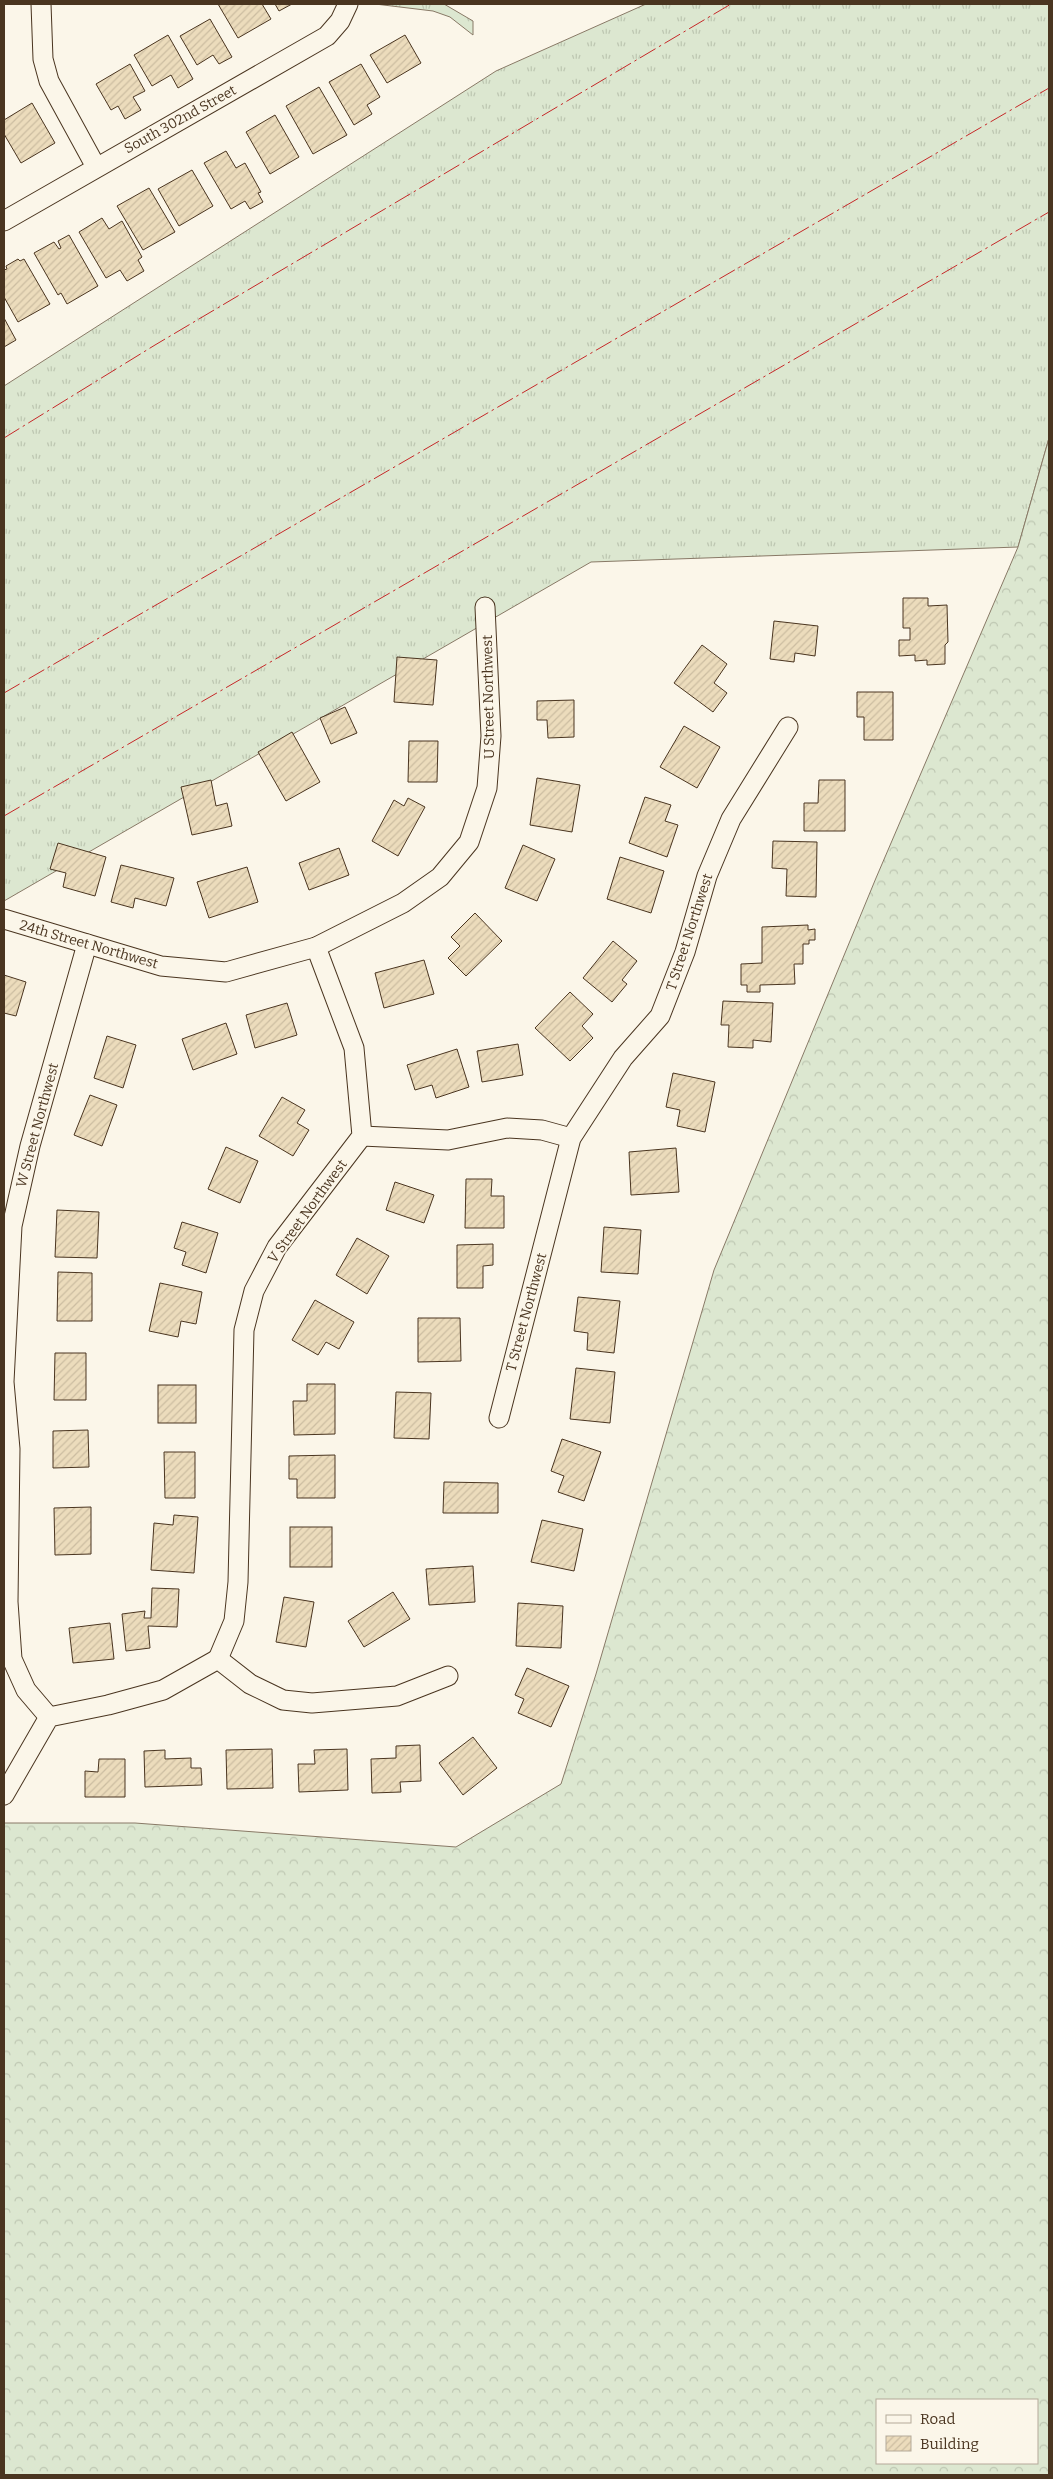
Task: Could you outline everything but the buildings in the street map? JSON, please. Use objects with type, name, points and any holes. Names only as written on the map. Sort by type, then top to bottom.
[{"type":"street","points":[[41,4],[43,59],[49,81],[96,167]]},
{"type":"street","name":"South 302nd Street","points":[[4,221],[327,36],[347,6]]},
{"type":"street","name":"U Street Northwest","points":[[485,607],[491,736],[487,788]]},
{"type":"street","name":"T Street Northwest","points":[[499,1418],[572,1138],[623,1058],[660,1016],[685,952],[707,876],[731,819],[788,727]]},
{"type":"street","name":"24th Street Northwest","points":[[4,919],[161,966],[226,972],[316,947],[403,903],[440,877],[470,842],[487,788]]},
{"type":"street","name":"W Street Northwest","points":[[49,1717],[26,1690],[12,1658],[8,1602],[10,1449],[4,1382],[12,1226],[30,1146],[87,944]]},
{"type":"street","points":[[316,947],[354,1048],[362,1136],[448,1140],[507,1128],[542,1130],[572,1138]]},
{"type":"street","name":"V Street Northwest","points":[[218,1658],[234,1621],[236,1602],[244,1330],[254,1290],[277,1248],[362,1136]]},
{"type":"street","points":[[4,1795],[49,1717],[108,1705],[163,1690],[218,1658],[258,1688],[283,1700],[312,1703],[397,1696],[448,1676]]},
{"type":"green space","points":[[375,4],[444,4],[473,21],[473,35],[450,17],[433,11]]},
{"type":"green space","points":[[646,4],[1049,4],[1049,438],[1018,547],[591,562],[4,901],[4,386],[496,71]]},
{"type":"green space","points":[[1049,438],[1049,2475],[4,2475],[4,1823],[135,1823],[456,1847],[561,1784],[596,1674],[714,1270],[876,878],[1018,547]]},
{"type":"power","points":[[4,438],[155,345],[731,4]]},
{"type":"power","points":[[4,693],[1049,88]]},
{"type":"power","points":[[4,816],[1049,212]]}]
